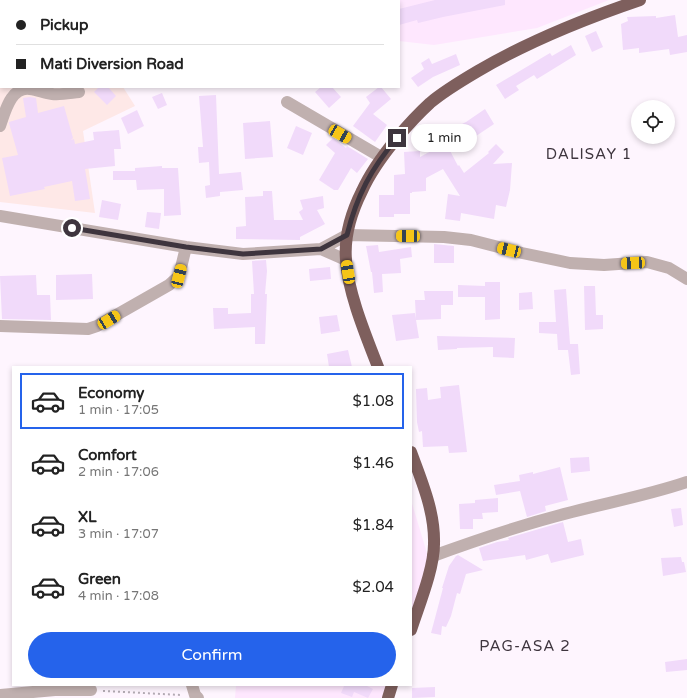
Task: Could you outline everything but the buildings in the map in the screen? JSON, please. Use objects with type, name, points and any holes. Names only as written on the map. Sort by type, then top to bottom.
[{"type":"highway","points":[[378,366],[350,285],[346,260],[347,235],[352,214],[367,178],[381,157],[406,128],[431,103],[460,81],[493,62],[578,22],[640,0]]},
{"type":"highway","points":[[412,455],[428,499],[433,522],[434,544],[433,556],[412,627]]},
{"type":"highway","points":[[388,698],[392,686]]},
{"type":"street","points":[[0,126],[6,98],[23,89],[58,94],[79,92]]},
{"type":"street","points":[[287,102],[381,157]]},
{"type":"street","points":[[0,216],[186,247],[243,254],[321,249],[347,235],[444,237],[471,240],[570,263],[604,264],[647,262],[669,268],[687,279]]},
{"type":"street","points":[[0,326],[88,329],[97,326],[169,285],[175,280],[179,276],[186,247]]},
{"type":"street","points":[[321,249],[346,260]]},
{"type":"street","points":[[433,556],[498,533],[572,512],[661,491],[687,482]]},
{"type":"street","points":[[0,695],[55,690],[91,690]]},
{"type":"path","points":[[91,690],[178,696],[195,693]]},
{"type":"shaded area","points":[[400,0],[609,0],[537,28],[434,45],[400,41]]},
{"type":"shaded area","points":[[0,88],[124,88],[135,106],[83,131],[95,213],[0,202]]},
{"type":"shaded area","points":[[412,503],[429,560],[412,610]]},
{"type":"shaded area","points":[[236,686],[388,686],[384,698],[235,698]]},
{"type":"district","name":"DALISAY 1","points":[[589,154]]},
{"type":"district","name":"PAG-ASA 2","points":[[525,646]]},
{"type":"route","points":[[72,228],[186,247],[243,254],[321,249],[347,235],[352,214],[367,178],[381,157],[397,138]]}]
